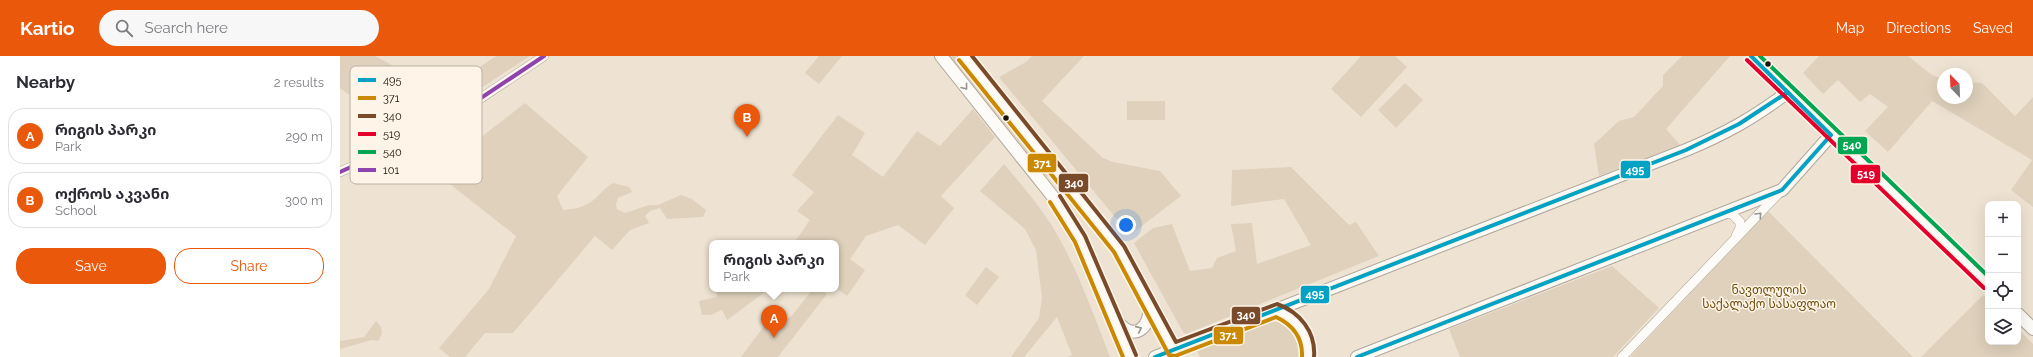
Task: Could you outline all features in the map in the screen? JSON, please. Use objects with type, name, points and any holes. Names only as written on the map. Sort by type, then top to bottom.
[{"type":"main road","points":[[941,56],[1054,198],[1080,239],[1115,318],[1130,357]]},
{"type":"main road","points":[[964,56],[1119,249],[1150,304],[1173,350]]},
{"type":"main road","points":[[1155,357],[1716,137],[1759,114],[1788,92],[1831,135],[1985,281]]},
{"type":"main road","points":[[1357,357],[1782,190],[1831,135]]},
{"type":"main road","points":[[1037,178],[1052,181],[1055,174],[1053,166]]},
{"type":"main road","points":[[1054,198],[1055,188],[1060,184],[1068,184]]},
{"type":"main road","points":[[1115,318],[1126,330],[1131,332],[1140,330],[1150,319],[1150,304]]},
{"type":"main road","points":[[1276,310],[1290,317],[1297,323],[1308,345],[1308,357]]},
{"type":"main road","points":[[2021,317],[2033,329]]},
{"type":"street","points":[[482,97],[544,56]]},
{"type":"street","points":[[1751,56],[1788,92]]},
{"type":"street","points":[[340,172],[350,168]]},
{"type":"street","points":[[1622,357],[1782,190]]},
{"type":"street","points":[[1723,213],[1732,214],[1740,222],[1740,228],[1734,239]]},
{"type":"green space","points":[[340,56],[375,56],[394,66],[350,66],[350,96],[340,88]]},
{"type":"green space","points":[[496,56],[530,56],[482,87],[481,66]]},
{"type":"green space","points":[[819,56],[842,56],[819,84],[805,73]]},
{"type":"green space","points":[[950,56],[955,56],[1050,175],[1049,177],[1046,176]]},
{"type":"green space","points":[[1032,56],[1084,56],[1042,101],[1103,158],[1113,162],[1160,171],[1181,196],[1130,235],[999,77],[1026,62]]},
{"type":"green space","points":[[1361,56],[1395,56],[1407,67],[1361,117],[1331,89]]},
{"type":"green space","points":[[1682,56],[1730,56],[1666,129],[1680,145],[1599,176],[1594,144],[1619,121],[1634,117],[1663,86],[1663,75]]},
{"type":"green space","points":[[1819,56],[1908,56],[1932,75],[1937,77],[1937,104],[1932,101],[1888,152],[1865,131],[1888,107],[1870,94],[1860,102],[1838,80],[1823,94],[1803,73]]},
{"type":"green space","points":[[1973,82],[1982,83],[2015,116],[2033,97],[2033,207],[2011,190],[2032,160],[1937,104],[1973,104]]},
{"type":"green space","points":[[1405,83],[1423,100],[1396,128],[1378,110]]},
{"type":"green space","points":[[1127,101],[1165,101],[1165,120],[1127,120]]},
{"type":"green space","points":[[525,103],[588,157],[557,196],[563,210],[588,204],[613,183],[629,187],[632,192],[618,198],[616,204],[617,209],[625,213],[649,205],[658,205],[681,195],[692,199],[706,210],[703,217],[667,219],[660,208],[650,211],[645,216],[649,223],[630,230],[612,250],[595,236],[513,333],[485,333],[465,357],[450,357],[439,348],[489,289],[516,236],[450,184],[482,184],[482,136]]},
{"type":"green space","points":[[973,109],[995,137],[941,196],[954,208],[925,245],[898,225],[866,236],[850,259],[865,270],[847,296],[839,290],[839,240],[796,240],[810,220],[797,211],[814,192],[792,175],[838,115],[865,133],[852,155],[883,177],[917,131],[940,146]]},
{"type":"green space","points":[[1004,164],[1041,210],[1061,242],[1084,290],[1110,357],[1067,357],[1072,355],[1057,317],[1024,357],[1011,357],[1039,318],[1042,298],[1036,250],[1025,229],[980,191]]},
{"type":"green space","points":[[1291,167],[1349,225],[1356,222],[1379,256],[1186,334],[1183,332],[1134,243],[1153,228],[1172,224],[1190,271],[1212,268],[1217,258],[1236,251],[1231,224],[1252,223],[1257,264],[1311,245],[1284,199],[1231,206],[1232,170]]},
{"type":"green space","name":"ნავთლუღის საქალაქო სასაფლაო","points":[[1768,211],[1913,357],[1630,357]]},
{"type":"green space","points":[[1612,266],[1659,308],[1613,357],[1460,357],[1449,329]]},
{"type":"green space","points":[[986,267],[999,277],[977,305],[965,295]]},
{"type":"green space","points":[[716,292],[765,292],[727,320],[722,310],[711,315],[702,315],[699,301],[717,297]]},
{"type":"green space","points":[[811,292],[824,292],[827,294],[778,357],[741,357],[773,314],[790,318]]},
{"type":"green space","points":[[1983,295],[1985,297],[1985,345],[2021,345],[2021,332],[2033,344],[2033,357],[1921,357]]},
{"type":"green space","points":[[376,321],[381,327],[382,334],[378,341],[372,340],[340,349],[340,341],[364,337]]},
{"type":"green space","points":[[1267,321],[1282,322],[1289,329],[1298,342],[1300,357],[1200,357],[1196,349]]},
{"type":"transit line","name":"101","points":[[482,97],[544,56]]},
{"type":"transit line","name":"340","points":[[972,56],[1124,246],[1176,342],[1277,304],[1293,312],[1305,324],[1312,339],[1314,357]]},
{"type":"transit line","name":"495","points":[[1357,357],[1782,190],[1831,135],[1751,56]]},
{"type":"transit line","name":"540","points":[[1760,56],[1985,273]]},
{"type":"transit line","name":"371","points":[[959,60],[1114,252],[1169,355],[1175,356],[1276,317],[1296,332],[1301,343],[1302,357]]},
{"type":"transit line","name":"519","points":[[1747,60],[1984,288]]},
{"type":"transit line","name":"495","points":[[1155,357],[1686,150],[1739,124],[1788,92]]},
{"type":"transit line","name":"101","points":[[340,172],[350,168]]},
{"type":"transit line","name":"340","points":[[1060,196],[1085,236],[1136,355]]},
{"type":"transit line","name":"371","points":[[1050,202],[1075,242],[1123,357]]},
{"type":"place","name":"ოქროს აკვანი","points":[[747,137]]},
{"type":"place","name":"რიგის პარკი","points":[[774,338]]}]
